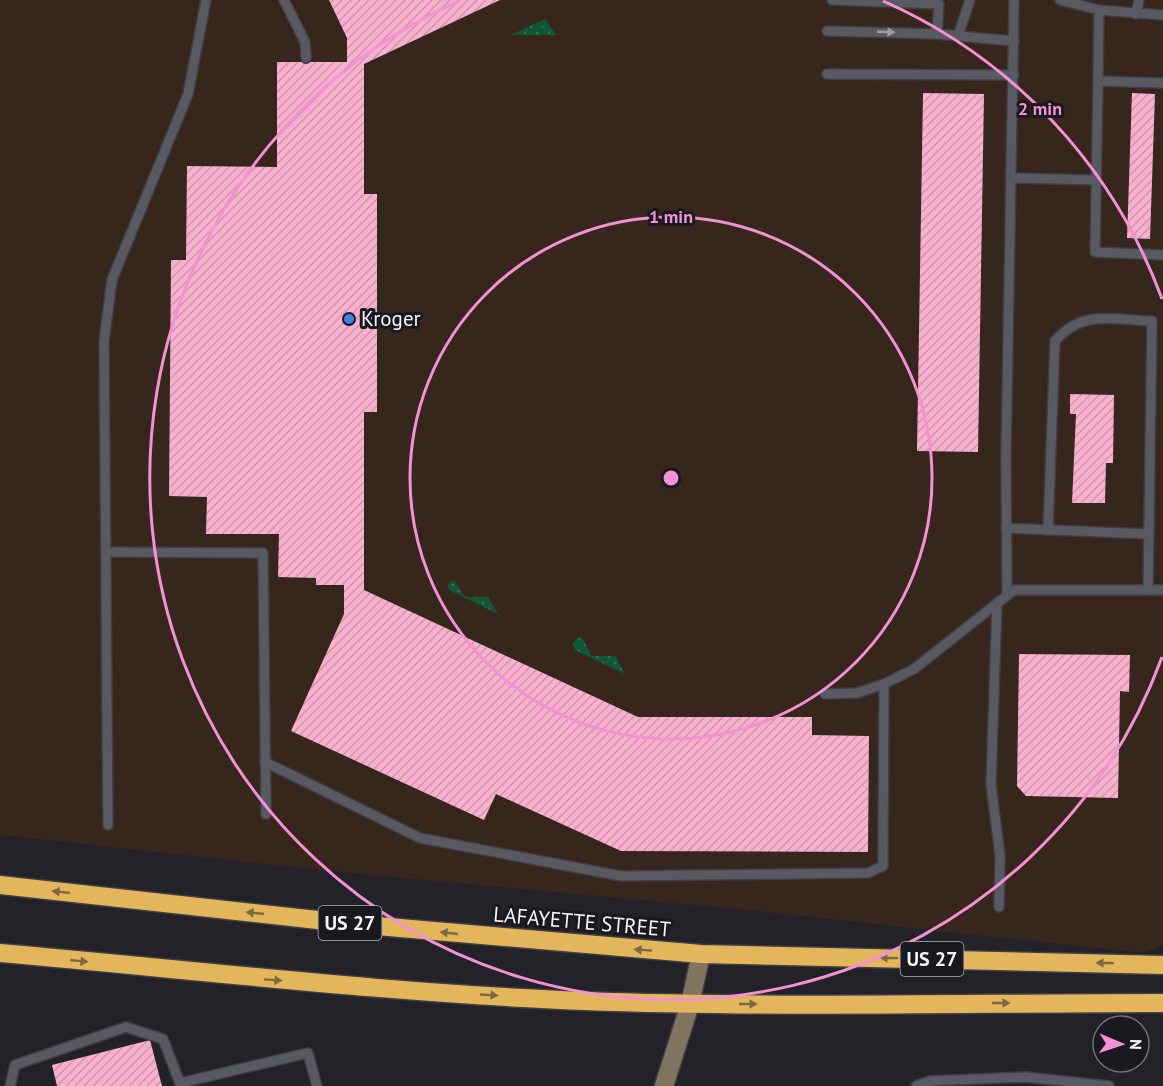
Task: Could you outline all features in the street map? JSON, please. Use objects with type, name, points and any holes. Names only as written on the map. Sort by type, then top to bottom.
[{"type":"highway","name":"LAFAYETTE STREET","points":[[0,885],[390,927],[701,954],[1163,964]]},
{"type":"highway","name":"US 27","points":[[0,953],[236,977],[410,990],[690,1004],[1163,1003]]},
{"type":"street","points":[[664,1086],[690,1004],[701,954]]},
{"type":"lane","points":[[108,825],[104,341],[106,307],[112,280],[188,94],[206,0]]},
{"type":"lane","points":[[284,0],[305,42],[306,58]]},
{"type":"lane","points":[[832,0],[939,4],[937,34]]},
{"type":"lane","points":[[958,36],[970,0]]},
{"type":"lane","points":[[1007,594],[1014,0]]},
{"type":"lane","points":[[1060,0],[1099,10],[1163,15]]},
{"type":"lane","points":[[1136,14],[1139,0]]},
{"type":"lane","points":[[1099,10],[1095,252],[1163,255]]},
{"type":"lane","points":[[827,31],[937,34],[1014,41]]},
{"type":"lane","points":[[827,74],[1014,75]]},
{"type":"lane","points":[[1098,81],[1163,83]]},
{"type":"lane","points":[[1012,178],[1095,180]]},
{"type":"lane","points":[[1048,530],[1055,341],[1064,331],[1083,319],[1152,321],[1148,590]]},
{"type":"lane","points":[[1006,528],[1149,534]]},
{"type":"lane","points":[[106,552],[263,553],[266,814]]},
{"type":"lane","points":[[825,694],[857,693],[884,684],[914,669],[938,653],[1007,594],[1024,588],[1163,590]]},
{"type":"lane","points":[[996,603],[991,784],[1000,856],[999,907]]},
{"type":"lane","points":[[265,762],[420,838],[599,872],[621,876],[868,873],[883,866],[884,684]]},
{"type":"lane","points":[[10,1086],[15,1065],[126,1027],[163,1039],[180,1084],[308,1053],[317,1086]]},
{"type":"lane","points":[[916,1086],[930,1082],[1026,1077],[1108,1086]]},
{"type":"shaded area","points":[[0,0],[1163,0],[1163,945],[1142,953],[736,909],[340,872],[0,835]]},
{"type":"green space","points":[[545,19],[556,35],[511,35],[543,20]]},
{"type":"green space","points":[[454,580],[465,597],[488,597],[498,614],[449,590],[447,585]]},
{"type":"green space","points":[[577,638],[582,638],[592,656],[615,656],[625,674],[575,650],[573,644]]},
{"type":"building","points":[[329,0],[500,0],[364,64],[364,194],[377,194],[377,412],[364,412],[364,590],[638,717],[812,717],[812,735],[869,736],[868,852],[621,851],[496,794],[484,820],[291,731],[344,614],[344,585],[316,585],[316,578],[278,577],[279,534],[206,534],[207,497],[169,496],[171,260],[186,260],[187,166],[277,167],[277,62],[347,62],[347,38]]},
{"type":"building","points":[[923,93],[984,94],[978,452],[917,451]]},
{"type":"building","points":[[1132,93],[1155,94],[1150,239],[1127,238]]},
{"type":"building","points":[[1070,394],[1114,395],[1113,463],[1106,463],[1105,503],[1072,503],[1076,414],[1070,414]]},
{"type":"building","points":[[1019,654],[1130,655],[1129,692],[1120,691],[1118,798],[1026,796],[1017,786]]},
{"type":"building","points":[[150,1040],[162,1086],[57,1086],[52,1065]]},
{"type":"place","name":"Kroger","points":[[349,319]]}]
